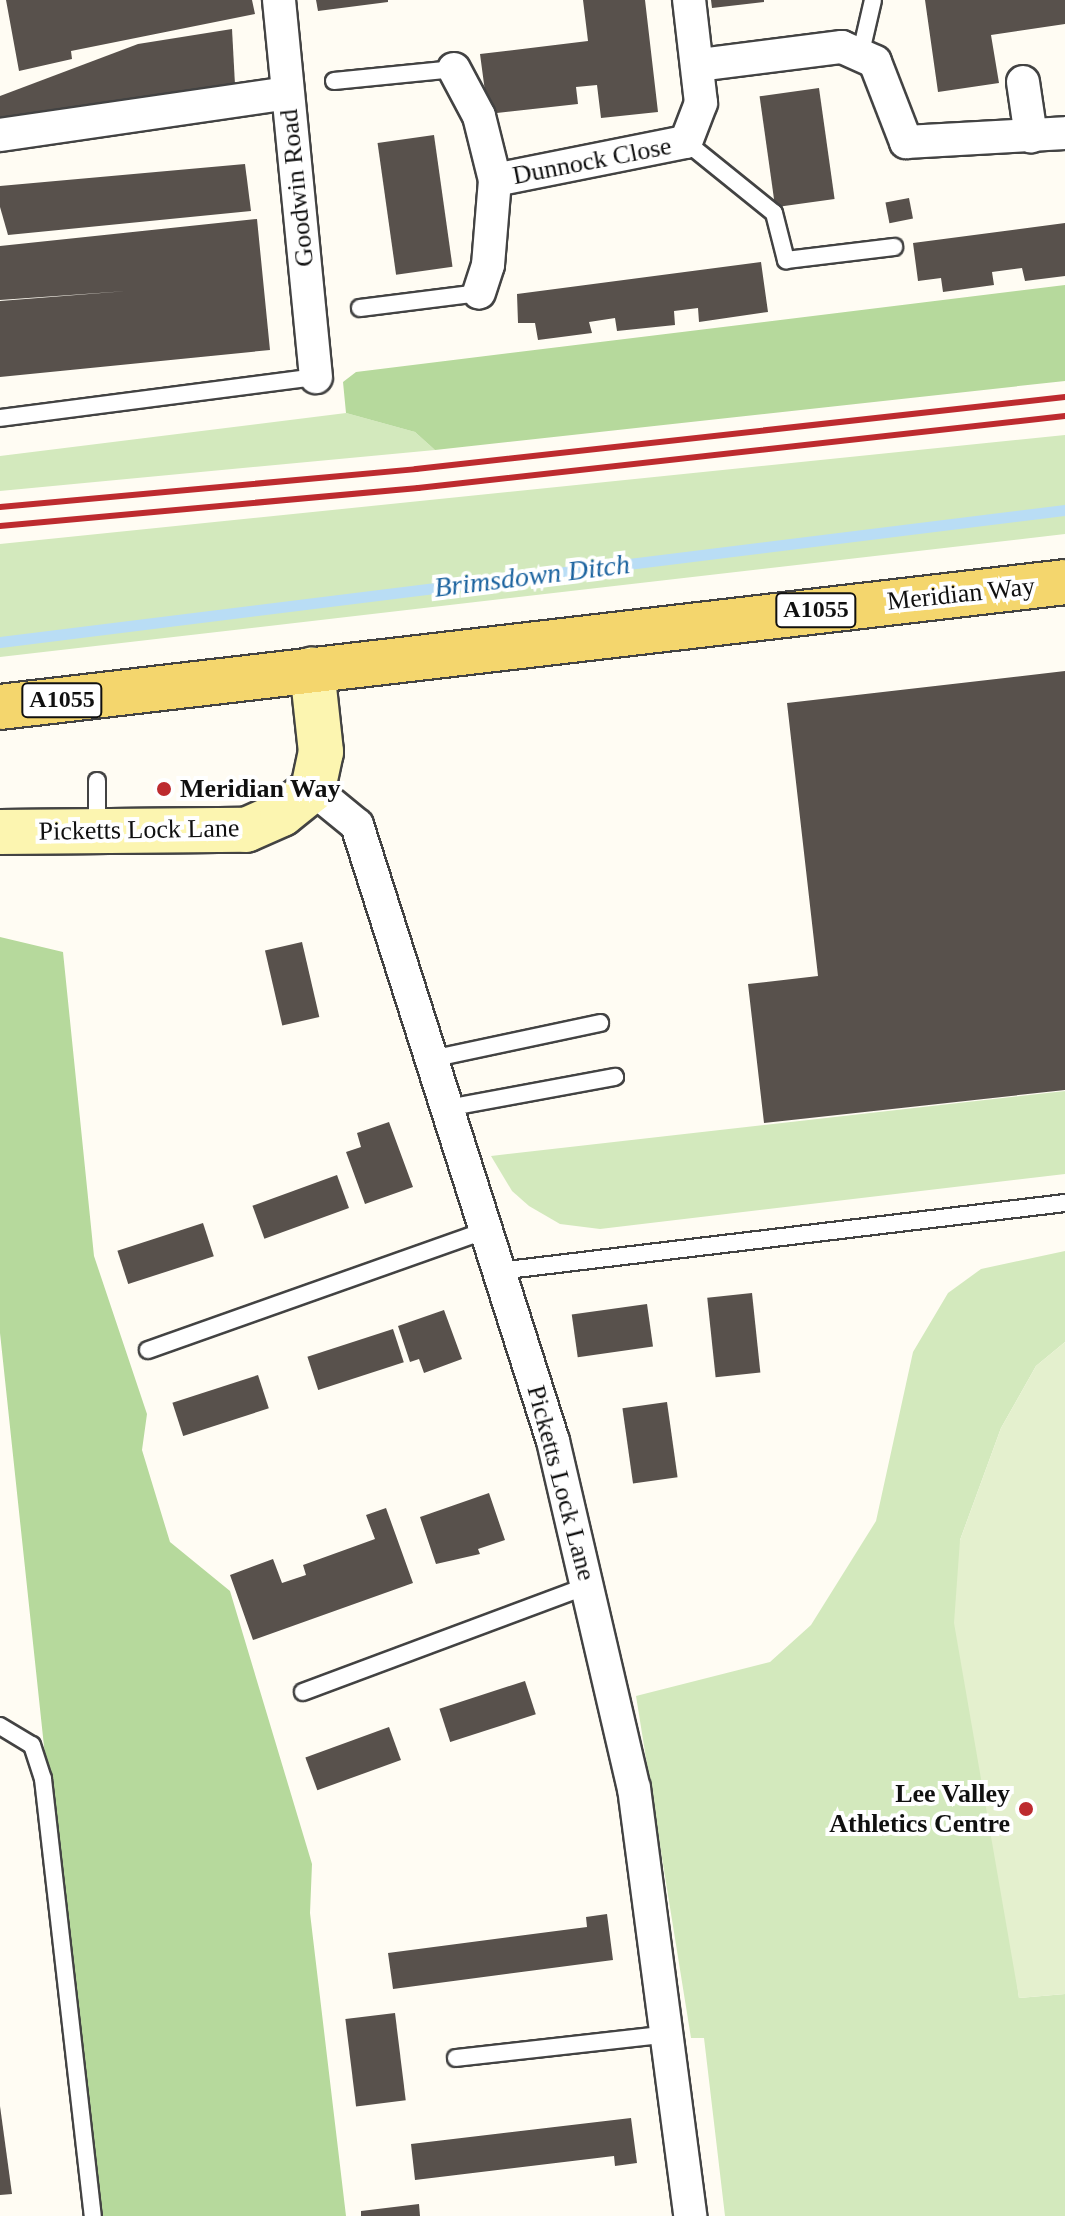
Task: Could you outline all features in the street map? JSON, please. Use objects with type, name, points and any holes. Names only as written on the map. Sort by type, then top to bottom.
[{"type":"main road","name":"Meridian Way","points":[[0,707],[1065,582]]},
{"type":"street","name":"Goodwin Road","points":[[279,0],[316,377]]},
{"type":"street","name":"Dunnock Close","points":[[495,180],[686,142],[701,103],[699,65],[689,0]]},
{"type":"street","points":[[699,65],[842,47],[861,52],[885,78],[897,131],[906,142],[1065,133]]},
{"type":"street","name":"Dunnock Close","points":[[454,69],[479,116],[495,180],[488,265],[479,293]]},
{"type":"street","points":[[1023,82],[1031,136]]},
{"type":"street","points":[[0,135],[287,93]]},
{"type":"street","points":[[312,669],[322,741],[313,789]]},
{"type":"street","name":"Picketts Lock Lane","points":[[0,832],[97,834],[246,830],[313,789],[357,825],[499,1271],[589,1585],[634,1788],[670,2034],[690,2216]]},
{"type":"lane","points":[[861,52],[873,0]]},
{"type":"lane","points":[[334,81],[454,69]]},
{"type":"lane","points":[[686,142],[774,213],[786,260],[894,247]]},
{"type":"lane","points":[[360,308],[479,293]]},
{"type":"lane","points":[[0,418],[316,377]]},
{"type":"lane","points":[[97,781],[97,834]]},
{"type":"lane","points":[[431,1059],[600,1023]]},
{"type":"lane","points":[[447,1108],[615,1077]]},
{"type":"lane","points":[[499,1271],[1065,1203]]},
{"type":"lane","points":[[148,1350],[486,1230]]},
{"type":"lane","points":[[303,1692],[589,1585]]},
{"type":"lane","points":[[0,1726],[32,1745],[43,1779],[93,2216]]},
{"type":"lane","points":[[456,2058],[670,2034]]},
{"type":"green space","points":[[1065,285],[1065,381],[435,450],[415,432],[346,413],[343,382],[356,372]]},
{"type":"green space","points":[[346,413],[415,432],[435,450],[0,491],[0,456]]},
{"type":"green space","points":[[1065,435],[1065,534],[0,657],[0,544]]},
{"type":"green space","points":[[0,937],[63,952],[94,1256],[147,1414],[142,1450],[170,1542],[230,1591],[312,1864],[310,1913],[346,2216],[94,2216],[0,1333]]},
{"type":"green space","points":[[1065,1091],[1065,1174],[600,1229],[560,1224],[529,1206],[512,1191],[491,1156]]},
{"type":"green space","points":[[1065,1251],[1065,1342],[1036,1366],[1001,1428],[960,1540],[1019,1998],[1065,1994],[1065,2216],[725,2216],[704,2038],[691,2038],[636,1696],[770,1662],[811,1625],[876,1521],[913,1352],[948,1293],[981,1269]]},
{"type":"green space","name":"Lee Valley Athletics Centre","points":[[1065,1342],[1065,1994],[1019,1998],[954,1623],[960,1540],[1001,1428],[1036,1366]]},
{"type":"building","points":[[6,0],[252,0],[255,14],[71,51],[72,59],[19,71]]},
{"type":"building","points":[[316,0],[388,0],[388,2],[318,11]]},
{"type":"building","points":[[583,0],[645,0],[658,112],[601,118],[597,85],[576,87],[578,104],[488,114],[480,54],[588,41]]},
{"type":"building","points":[[711,0],[764,0],[764,2],[712,8]]},
{"type":"building","points":[[925,0],[1065,0],[1065,24],[991,35],[999,83],[938,92]]},
{"type":"building","points":[[232,29],[235,85],[0,129],[0,96],[138,44]]},
{"type":"building","points":[[819,88],[835,199],[775,207],[760,96]]},
{"type":"building","points":[[434,135],[453,267],[396,275],[378,143]]},
{"type":"building","points":[[245,164],[251,211],[8,235],[0,207],[0,186]]},
{"type":"building","points":[[909,198],[913,219],[889,223],[885,203]]},
{"type":"building","points":[[257,219],[270,350],[0,377],[0,301],[127,291],[0,300],[0,246]]},
{"type":"building","points":[[1065,223],[1065,276],[1025,281],[1022,268],[992,272],[994,285],[943,292],[941,278],[918,281],[913,243]]},
{"type":"building","points":[[761,262],[768,312],[699,322],[698,308],[674,311],[675,325],[617,331],[615,318],[589,322],[592,333],[538,340],[535,323],[518,323],[517,294]]},
{"type":"building","points":[[1065,671],[1065,1090],[764,1123],[748,984],[818,976],[787,703]]},
{"type":"building","points":[[302,942],[319,1017],[282,1026],[265,951]]},
{"type":"building","points":[[389,1122],[413,1187],[365,1204],[346,1152],[361,1147],[357,1133]]},
{"type":"building","points":[[337,1175],[349,1208],[264,1239],[252,1206]]},
{"type":"building","points":[[203,1223],[214,1256],[128,1284],[117,1251]]},
{"type":"building","points":[[752,1293],[760,1373],[716,1377],[707,1298]]},
{"type":"building","points":[[647,1304],[653,1347],[578,1357],[572,1315]]},
{"type":"building","points":[[444,1310],[462,1359],[424,1373],[419,1359],[410,1362],[398,1326]]},
{"type":"building","points":[[393,1329],[404,1362],[318,1390],[307,1357]]},
{"type":"building","points":[[258,1375],[269,1408],[183,1436],[172,1403]]},
{"type":"building","points":[[667,1402],[678,1477],[633,1484],[622,1408]]},
{"type":"building","points":[[489,1493],[505,1540],[478,1549],[480,1554],[436,1564],[420,1517]]},
{"type":"building","points":[[386,1508],[413,1583],[253,1640],[230,1575],[273,1559],[282,1583],[306,1575],[303,1565],[375,1539],[366,1515]]},
{"type":"building","points":[[525,1681],[536,1714],[450,1742],[439,1709]]},
{"type":"building","points":[[389,1727],[401,1760],[317,1790],[305,1757]]},
{"type":"building","points":[[607,1914],[613,1960],[393,1989],[388,1953],[587,1927],[586,1917]]},
{"type":"building","points":[[395,2013],[406,2100],[356,2106],[345,2019]]},
{"type":"building","points":[[0,2106],[12,2194],[0,2195]]},
{"type":"building","points":[[631,2118],[637,2163],[615,2166],[614,2156],[415,2180],[411,2144]]},
{"type":"building","points":[[419,2204],[420,2216],[361,2216],[361,2211]]},
{"type":"waterway","name":"Brimsdown Ditch","points":[[0,642],[1065,510]]},
{"type":"railway","points":[[0,507],[416,469],[1065,397]]},
{"type":"railway","points":[[0,526],[418,488],[1065,416]]},
{"type":"place","name":"Meridian Way","points":[[164,789]]},
{"type":"place","name":"Lee Valley Athletics Centre","points":[[1026,1809]]}]
